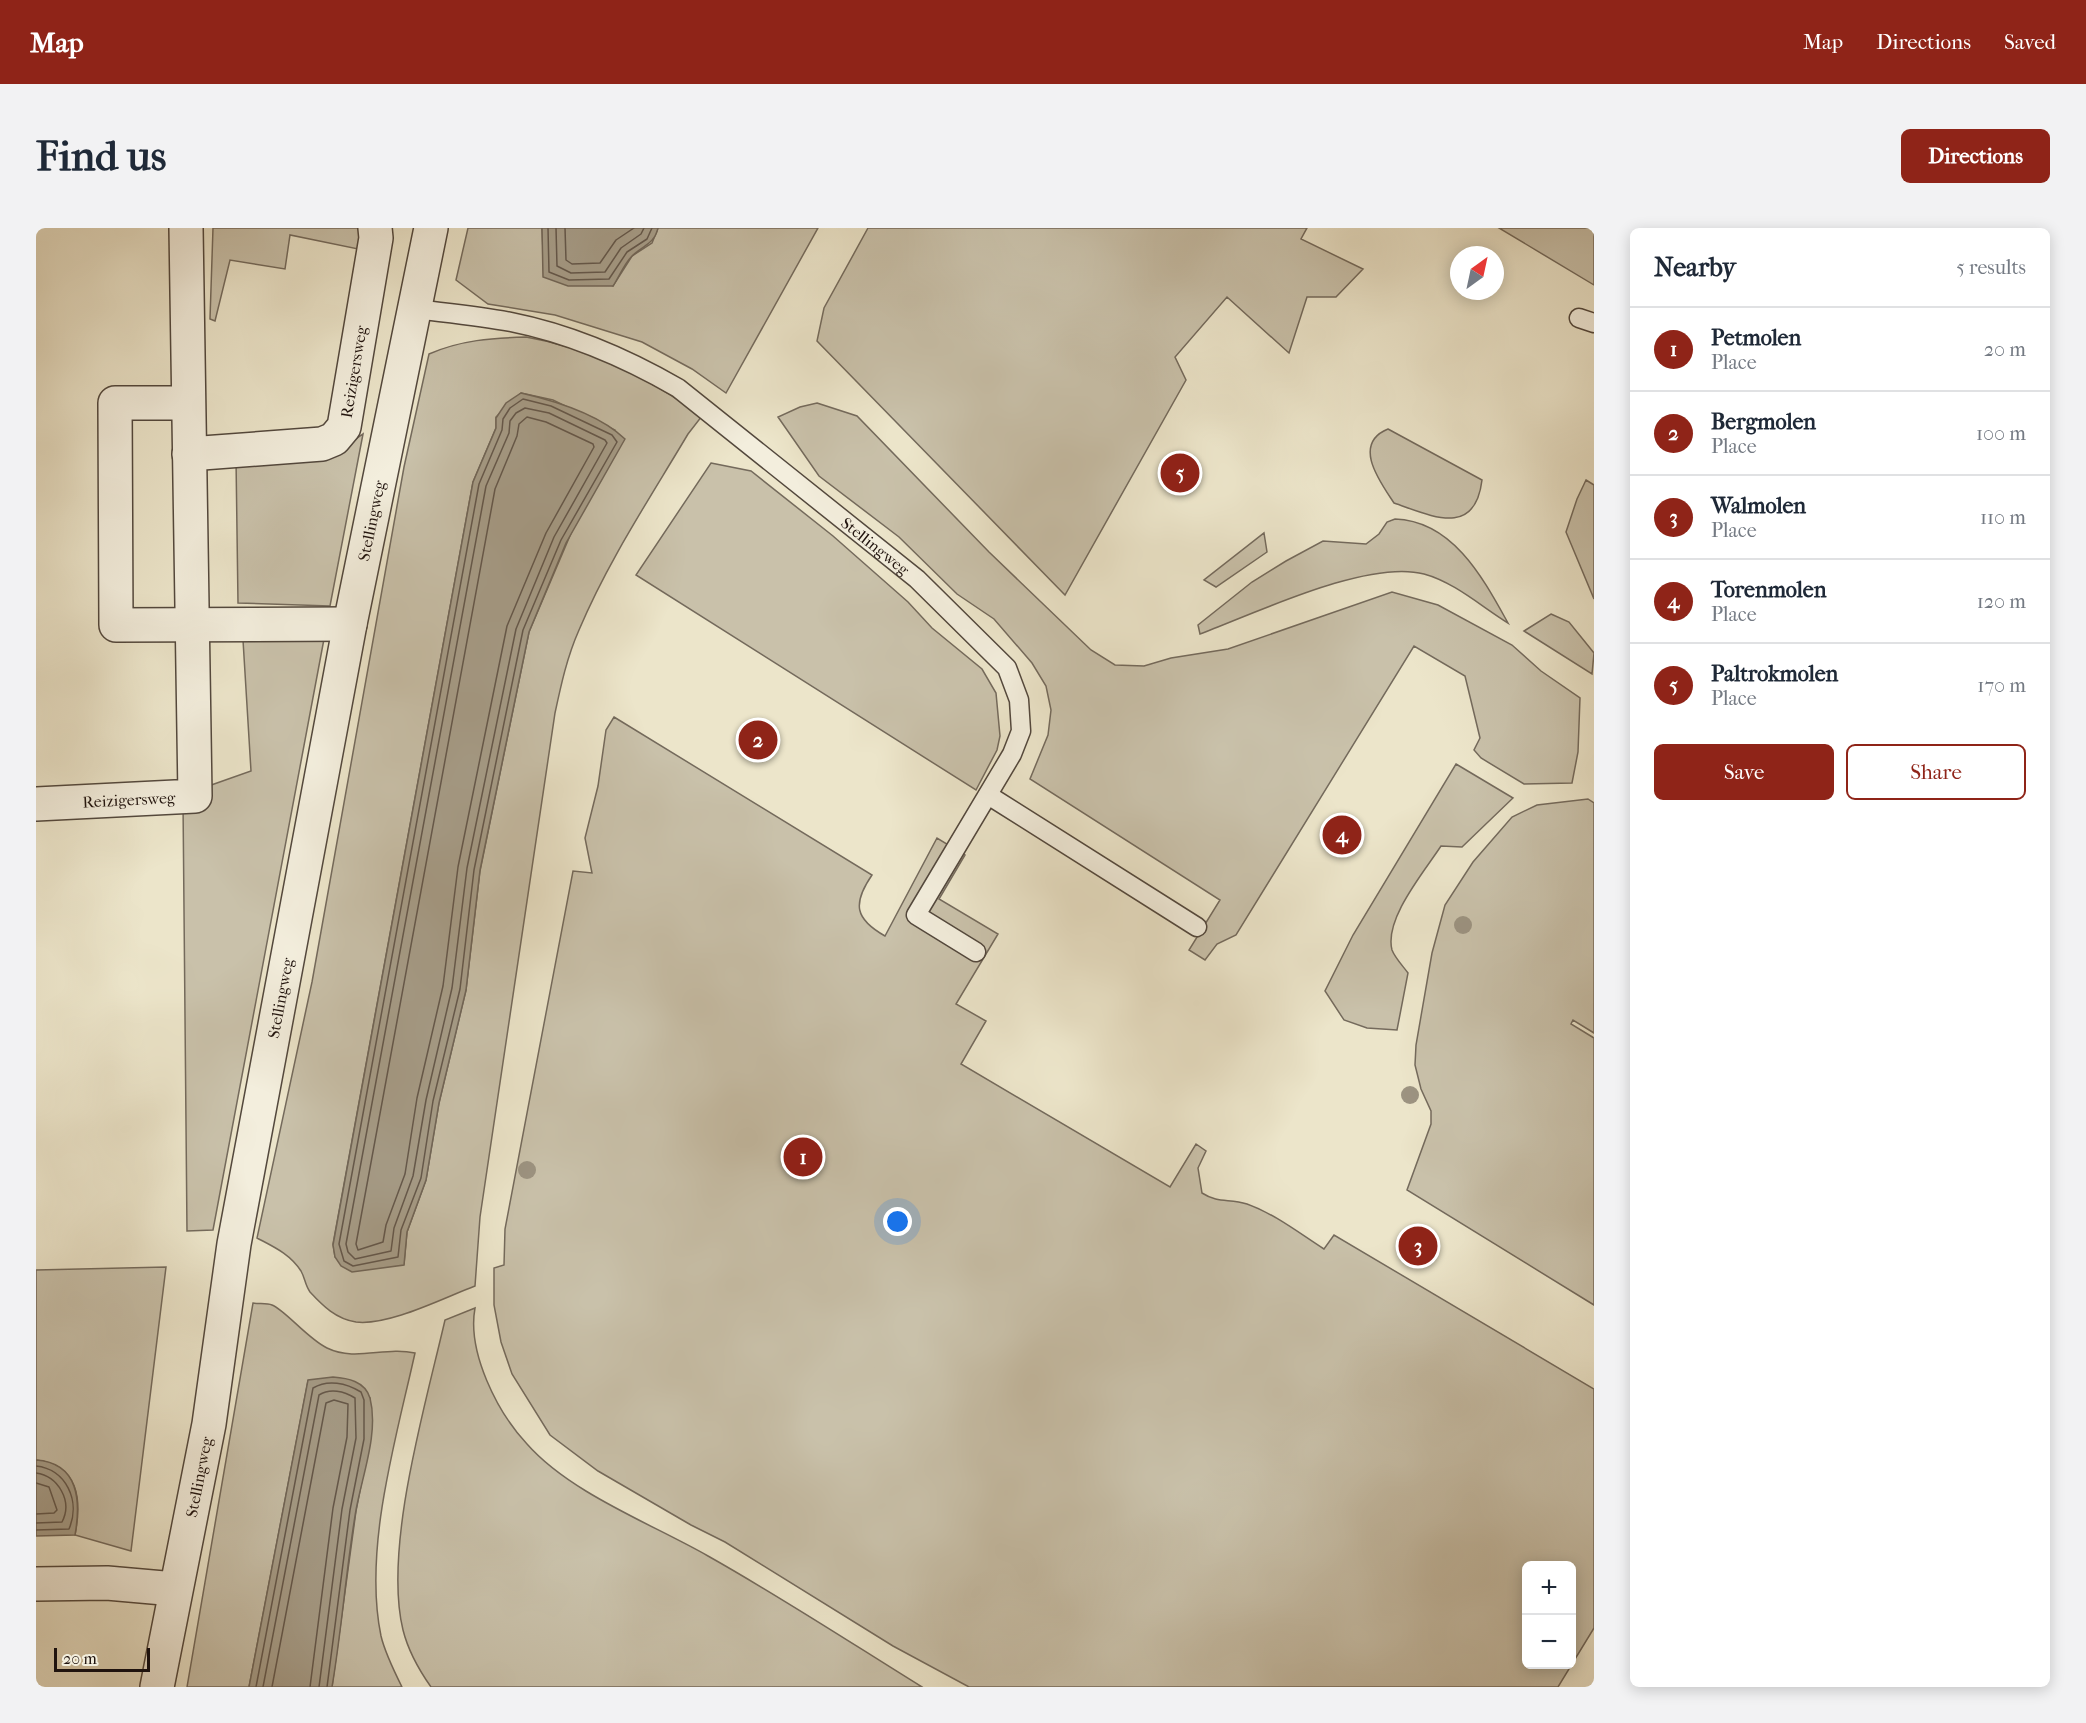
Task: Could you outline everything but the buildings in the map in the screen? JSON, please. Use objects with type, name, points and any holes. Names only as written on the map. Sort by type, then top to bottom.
[{"type":"street","name":"Reizigersweg","points":[[36,804],[195,796],[186,228]]},
{"type":"street","name":"Reizigersweg","points":[[189,454],[322,444],[334,440],[344,427],[376,238],[375,228]]},
{"type":"street","name":"Stellingweg","points":[[157,1687],[209,1424],[232,1250],[350,624],[431,228]]},
{"type":"street","points":[[188,403],[115,403],[116,625],[350,624]]},
{"type":"street","points":[[36,1584],[127,1584],[175,1589]]},
{"type":"lane","name":"Stellingweg","points":[[415,309],[513,322],[601,348],[639,365],[678,388],[918,579],[1007,668],[1019,700],[1021,731],[1012,754],[916,915],[976,952]]},
{"type":"lane","points":[[988,795],[1197,927]]},
{"type":"shaded area","points":[[213,228],[367,228],[358,249],[290,235],[285,269],[230,260],[215,321],[210,319]]},
{"type":"shaded area","points":[[468,228],[542,228],[543,252],[613,286],[632,256],[652,243],[658,228],[818,228],[726,393],[692,369],[642,342],[555,315],[488,304],[456,280]]},
{"type":"shaded area","points":[[868,228],[1307,228],[1301,239],[1363,269],[1336,297],[1307,297],[1289,353],[1227,297],[1175,357],[1186,380],[1065,595],[817,341],[824,308]]},
{"type":"shaded area","points":[[1499,228],[1594,228],[1594,285]]},
{"type":"shaded area","points":[[526,337],[573,349],[618,366],[661,389],[702,416],[688,434],[644,506],[603,579],[579,630],[565,671],[555,713],[480,1217],[475,1286],[400,1316],[384,1320],[356,1322],[342,1318],[325,1307],[310,1292],[301,1271],[292,1260],[257,1238],[312,982],[404,467],[429,354],[465,343]],"holes":[[[521,393],[553,400],[615,430],[529,632],[480,871],[466,990],[439,1103],[426,1180],[407,1232],[404,1264],[378,1267],[335,1257],[333,1244],[473,482],[496,428],[496,417]]]},
{"type":"shaded area","points":[[817,403],[857,416],[989,552],[1091,650],[1115,665],[1144,666],[1171,658],[1228,649],[1392,592],[1438,605],[1512,645],[1541,671],[1580,698],[1578,752],[1572,783],[1524,784],[1481,758],[1474,750],[1480,738],[1465,676],[1414,646],[1236,935],[1217,944],[1205,960],[1189,950],[1220,900],[1030,779],[1048,735],[1051,710],[1046,686],[1032,663],[994,619],[957,594],[899,537],[819,476],[778,417],[800,407]]},
{"type":"shaded area","points":[[1388,429],[1482,480],[1478,498],[1471,510],[1461,516],[1437,517],[1394,503],[1377,475],[1370,454],[1377,436]]},
{"type":"shaded area","points":[[363,434],[330,606],[238,603],[236,459],[343,448]]},
{"type":"shaded area","points":[[711,463],[751,471],[833,536],[908,602],[932,628],[982,669],[996,693],[1000,736],[997,750],[976,790],[636,575]]},
{"type":"shaded area","points":[[1586,480],[1594,485],[1594,599],[1566,532]]},
{"type":"shaded area","points":[[1395,519],[1415,522],[1434,530],[1450,541],[1477,571],[1508,623],[1446,583],[1424,574],[1401,571],[1373,574],[1312,590],[1200,634],[1198,625],[1252,582],[1286,561],[1323,541],[1366,544],[1379,534],[1387,522]]},
{"type":"shaded area","points":[[1264,533],[1267,552],[1216,587],[1204,580]]},
{"type":"shaded area","points":[[1551,614],[1569,622],[1594,653],[1592,674],[1524,631]]},
{"type":"shaded area","points":[[324,639],[213,1230],[187,1231],[183,802],[200,789],[251,771],[243,640]]},
{"type":"shaded area","points":[[614,717],[872,875],[861,894],[860,910],[867,923],[885,936],[937,838],[965,855],[939,899],[998,934],[956,1004],[986,1021],[961,1064],[1170,1187],[1196,1144],[1206,1151],[1198,1168],[1202,1193],[1214,1199],[1241,1202],[1257,1208],[1287,1224],[1324,1249],[1334,1235],[1594,1389],[1594,1628],[1576,1658],[1576,1561],[1522,1561],[1522,1669],[1569,1669],[1558,1687],[969,1687],[893,1646],[725,1542],[598,1471],[550,1435],[512,1374],[501,1342],[494,1305],[494,1268],[504,1265],[505,1229],[573,871],[592,873],[585,838],[598,786],[606,730]]},
{"type":"shaded area","points":[[1456,764],[1513,798],[1462,847],[1441,846],[1400,910],[1391,938],[1392,950],[1408,973],[1397,1030],[1367,1028],[1344,1020],[1325,991],[1353,935]]},
{"type":"shaded area","points":[[1588,799],[1594,803],[1594,1033],[1573,1020],[1571,1024],[1594,1038],[1594,1305],[1407,1190],[1431,1124],[1431,1111],[1421,1089],[1415,1065],[1416,1045],[1432,953],[1445,905],[1473,862],[1512,817],[1537,805]]},
{"type":"shaded area","points":[[166,1267],[131,1551],[75,1535],[78,1509],[74,1486],[61,1469],[50,1463],[36,1460],[36,1270]]},
{"type":"shaded area","points":[[253,1303],[270,1304],[277,1308],[320,1344],[338,1352],[360,1354],[404,1351],[415,1353],[384,1494],[376,1567],[381,1636],[402,1687],[332,1687],[356,1511],[370,1440],[370,1398],[308,1381],[249,1687],[187,1687]]},
{"type":"shaded area","points":[[475,1308],[474,1325],[480,1362],[495,1399],[516,1431],[545,1462],[588,1493],[735,1572],[922,1687],[431,1687],[414,1660],[403,1630],[398,1597],[398,1559],[402,1518],[418,1433],[445,1320]]},
{"type":"water","points":[[542,228],[658,228],[654,238],[629,259],[613,286],[568,286],[543,277]]},
{"type":"water","points":[[521,393],[562,404],[590,416],[603,422],[625,439],[566,543],[529,632],[480,870],[466,990],[439,1103],[426,1180],[407,1232],[404,1265],[352,1272],[341,1266],[335,1257],[333,1245],[473,482],[496,428],[496,418],[506,403]]},
{"type":"water","points":[[333,1377],[360,1384],[368,1392],[372,1425],[369,1454],[353,1532],[332,1687],[249,1687],[308,1380]]},
{"type":"water","points":[[36,1460],[61,1468],[69,1476],[77,1497],[75,1535],[36,1536]]},
{"type":"place","name":"Paltrokmolen","points":[[1180,473]]},
{"type":"place","name":"Bergmolen","points":[[758,740]]},
{"type":"place","name":"Torenmolen","points":[[1342,835]]},
{"type":"place","name":"Petmolen","points":[[803,1157]]},
{"type":"place","name":"Walmolen","points":[[1418,1246]]}]
